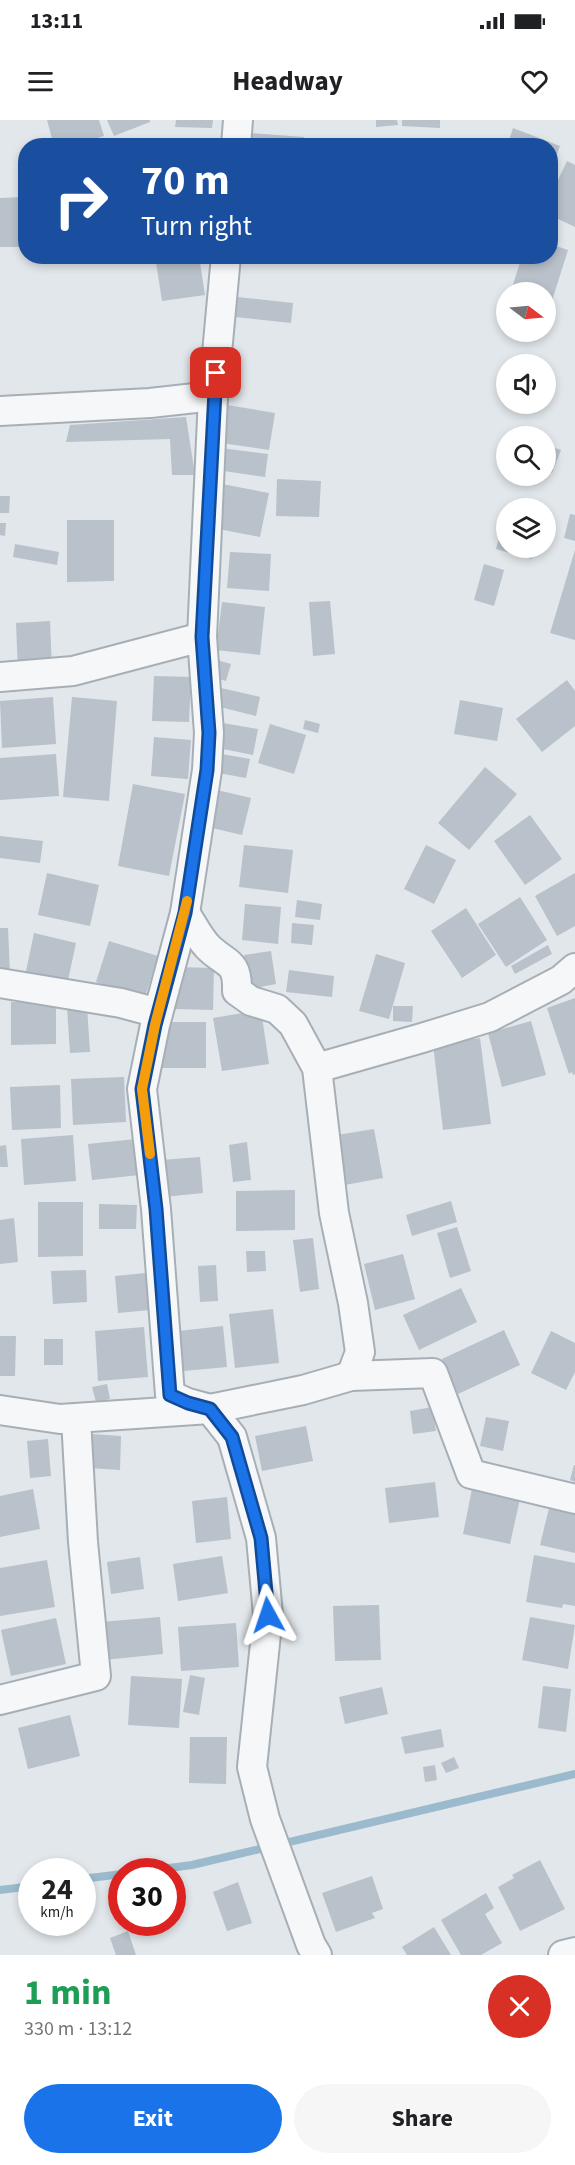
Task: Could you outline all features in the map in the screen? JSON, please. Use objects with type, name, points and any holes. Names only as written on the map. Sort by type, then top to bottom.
[{"type":"street","points":[[237,138],[238,120]]},
{"type":"street","points":[[225,264],[213,396],[202,637],[209,733],[208,760],[185,913],[158,1013],[142,1089],[156,1209],[170,1395],[210,1409],[232,1437],[261,1538],[268,1615],[252,1767],[265,1819],[311,1945],[317,1955]]},
{"type":"street","points":[[0,411],[150,404],[213,396]]},
{"type":"street","points":[[0,678],[73,672],[202,637]]},
{"type":"street","points":[[185,913],[207,946],[229,963],[237,975],[237,991],[251,1001],[278,1009],[293,1024],[317,1068],[334,1213],[353,1303],[360,1352],[351,1376]]},
{"type":"street","points":[[317,1068],[490,1017],[561,980],[575,968]]},
{"type":"street","points":[[0,983],[121,1003],[158,1013]]},
{"type":"street","points":[[0,1410],[60,1419],[76,1419],[210,1409],[303,1390],[351,1376],[433,1373],[471,1474],[575,1498]]},
{"type":"street","points":[[0,1700],[96,1676],[83,1542],[76,1419]]},
{"type":"street","points":[[564,1955],[575,1952]]},
{"type":"building","points":[[47,120],[99,120],[104,136],[97,138],[52,138]]},
{"type":"building","points":[[107,120],[150,120],[150,122],[114,136]]},
{"type":"building","points":[[176,120],[213,120],[212,128],[175,127]]},
{"type":"building","points":[[376,120],[397,120],[398,125],[376,127]]},
{"type":"building","points":[[402,120],[440,120],[440,128],[402,126]]},
{"type":"building","points":[[513,128],[539,138],[510,138]]},
{"type":"building","points":[[249,133],[304,137],[304,138],[249,138]]},
{"type":"building","points":[[567,161],[575,165],[575,227],[558,219],[558,180]]},
{"type":"building","points":[[18,197],[18,247],[0,247],[0,198]]},
{"type":"building","points":[[558,247],[568,250],[556,288],[556,282],[514,282],[519,264],[558,264]]},
{"type":"building","points":[[156,264],[200,264],[205,295],[162,301]]},
{"type":"building","points":[[237,297],[293,303],[291,323],[235,317]]},
{"type":"building","points":[[227,405],[275,413],[269,450],[221,443]]},
{"type":"building","points":[[186,417],[195,475],[172,475],[170,439],[66,442],[70,425]]},
{"type":"building","points":[[221,448],[268,454],[265,477],[217,470]]},
{"type":"building","points":[[556,448],[561,450],[556,463]]},
{"type":"building","points":[[277,479],[321,481],[319,517],[276,516]]},
{"type":"building","points":[[222,484],[269,493],[260,537],[213,528]]},
{"type":"building","points":[[0,496],[10,496],[9,513],[0,513]]},
{"type":"building","points":[[570,514],[575,515],[575,541],[564,538]]},
{"type":"building","points":[[67,520],[114,520],[114,581],[67,582]]},
{"type":"building","points":[[0,523],[6,523],[5,536],[0,535]]},
{"type":"building","points":[[15,544],[59,552],[57,565],[13,557]]},
{"type":"building","points":[[575,550],[575,640],[550,633]]},
{"type":"building","points":[[230,552],[271,554],[269,591],[227,588]]},
{"type":"building","points":[[484,564],[504,570],[494,606],[474,600]]},
{"type":"building","points":[[330,601],[335,654],[313,656],[309,602]]},
{"type":"building","points":[[222,602],[265,607],[260,655],[216,650]]},
{"type":"building","points":[[50,621],[52,670],[18,672],[16,623]]},
{"type":"building","points":[[214,659],[231,664],[226,681],[209,676]]},
{"type":"building","points":[[154,676],[191,677],[189,722],[152,721]]},
{"type":"building","points":[[567,680],[575,691],[575,726],[542,752],[516,719]]},
{"type":"building","points":[[221,688],[260,697],[256,716],[216,706]]},
{"type":"building","points":[[53,697],[56,744],[2,748],[0,701]]},
{"type":"building","points":[[72,697],[117,701],[109,801],[63,797]]},
{"type":"building","points":[[460,700],[503,708],[497,741],[454,734]]},
{"type":"building","points":[[305,720],[320,724],[318,733],[303,729]]},
{"type":"building","points":[[223,723],[258,729],[253,755],[218,748]]},
{"type":"building","points":[[270,724],[306,735],[294,774],[258,763]]},
{"type":"building","points":[[154,737],[191,740],[188,779],[151,776]]},
{"type":"building","points":[[216,753],[250,759],[246,778],[212,772]]},
{"type":"building","points":[[56,754],[59,796],[0,800],[0,758]]},
{"type":"building","points":[[485,767],[517,794],[469,850],[438,823]]},
{"type":"building","points":[[133,784],[185,794],[169,876],[118,866]]},
{"type":"building","points":[[217,790],[251,798],[242,835],[208,827]]},
{"type":"building","points":[[530,815],[562,859],[525,885],[494,841]]},
{"type":"building","points":[[0,836],[43,841],[40,863],[0,858]]},
{"type":"building","points":[[244,845],[293,850],[288,893],[239,887]]},
{"type":"building","points":[[426,845],[456,860],[434,904],[404,889]]},
{"type":"building","points":[[47,873],[99,885],[90,926],[38,915]]},
{"type":"building","points":[[575,873],[575,926],[557,936],[535,896]]},
{"type":"building","points":[[520,897],[547,940],[506,967],[478,924]]},
{"type":"building","points":[[297,900],[322,904],[320,920],[295,917]]},
{"type":"building","points":[[245,904],[281,907],[278,944],[242,940]]},
{"type":"building","points":[[466,908],[496,955],[462,978],[431,931]]},
{"type":"building","points":[[292,923],[314,925],[312,945],[291,943]]},
{"type":"building","points":[[0,928],[8,928],[10,975],[0,975]]},
{"type":"building","points":[[34,933],[76,943],[67,985],[25,976]]},
{"type":"building","points":[[109,941],[158,956],[145,997],[96,982]]},
{"type":"building","points":[[548,945],[552,954],[515,974],[511,966]]},
{"type":"building","points":[[271,951],[276,984],[250,989],[244,955]]},
{"type":"building","points":[[376,954],[405,963],[389,1019],[359,1011]]},
{"type":"building","points":[[176,967],[214,968],[213,1010],[174,1009]]},
{"type":"building","points":[[289,970],[334,976],[332,997],[286,992]]},
{"type":"building","points":[[575,998],[575,1074],[573,1075],[572,1072],[569,1074],[547,1008]]},
{"type":"building","points":[[11,1002],[56,1002],[56,1044],[11,1045]]},
{"type":"building","points":[[87,1006],[90,1052],[70,1053],[67,1007]]},
{"type":"building","points":[[393,1006],[413,1006],[412,1022],[393,1021]]},
{"type":"building","points":[[261,1010],[269,1064],[222,1071],[213,1018]]},
{"type":"building","points":[[531,1021],[546,1075],[502,1087],[488,1033]]},
{"type":"building","points":[[161,1022],[206,1022],[206,1068],[160,1068]]},
{"type":"building","points":[[480,1038],[491,1124],[443,1130],[433,1044]]},
{"type":"building","points":[[124,1077],[126,1122],[73,1125],[71,1079]]},
{"type":"building","points":[[60,1085],[61,1128],[12,1130],[10,1087]]},
{"type":"building","points":[[374,1129],[383,1178],[345,1185],[337,1135]]},
{"type":"building","points":[[73,1135],[76,1181],[24,1185],[21,1139]]},
{"type":"building","points":[[136,1139],[140,1175],[92,1180],[88,1144]]},
{"type":"building","points":[[247,1142],[251,1180],[233,1182],[229,1145]]},
{"type":"building","points":[[6,1145],[8,1167],[0,1167],[0,1146]]},
{"type":"building","points":[[200,1157],[203,1193],[164,1197],[161,1160]]},
{"type":"building","points":[[295,1190],[295,1230],[236,1231],[236,1191]]},
{"type":"building","points":[[451,1201],[457,1222],[412,1236],[406,1215]]},
{"type":"building","points":[[38,1202],[83,1202],[83,1256],[38,1257]]},
{"type":"building","points":[[99,1204],[137,1205],[136,1229],[99,1229]]},
{"type":"building","points":[[14,1218],[18,1262],[0,1264],[0,1220]]},
{"type":"building","points":[[457,1227],[471,1271],[450,1278],[437,1233]]},
{"type":"building","points":[[313,1238],[319,1289],[300,1292],[293,1240]]},
{"type":"building","points":[[246,1251],[265,1251],[266,1271],[247,1272]]},
{"type":"building","points":[[403,1254],[415,1299],[375,1310],[364,1264]]},
{"type":"building","points":[[216,1265],[218,1301],[200,1302],[198,1266]]},
{"type":"building","points":[[86,1270],[87,1302],[53,1304],[51,1271]]},
{"type":"building","points":[[146,1273],[150,1310],[118,1313],[115,1276]]},
{"type":"building","points":[[461,1288],[477,1322],[419,1350],[403,1315]]},
{"type":"building","points":[[273,1309],[279,1363],[235,1368],[229,1314]]},
{"type":"building","points":[[223,1326],[227,1367],[173,1372],[169,1332]]},
{"type":"building","points":[[144,1327],[148,1377],[98,1381],[95,1331]]},
{"type":"building","points":[[504,1330],[520,1365],[458,1394],[442,1359]]},
{"type":"building","points":[[551,1331],[575,1343],[575,1372],[566,1390],[531,1373]]},
{"type":"building","points":[[0,1336],[16,1336],[15,1376],[0,1376]]},
{"type":"building","points":[[44,1339],[63,1339],[63,1365],[44,1365]]},
{"type":"building","points":[[107,1384],[110,1399],[96,1402],[92,1387]]},
{"type":"building","points":[[432,1407],[436,1431],[413,1434],[410,1411]]},
{"type":"building","points":[[486,1417],[509,1421],[503,1451],[480,1446]]},
{"type":"building","points":[[306,1426],[313,1461],[262,1471],[255,1436]]},
{"type":"building","points":[[91,1434],[121,1436],[120,1470],[88,1468]]},
{"type":"building","points":[[48,1439],[51,1476],[30,1478],[27,1441]]},
{"type":"building","points":[[575,1465],[575,1482],[570,1480]]},
{"type":"building","points":[[435,1482],[439,1517],[389,1523],[385,1488]]},
{"type":"building","points":[[33,1489],[40,1529],[0,1537],[0,1496]]},
{"type":"building","points":[[472,1489],[520,1499],[510,1544],[463,1534]]},
{"type":"building","points":[[227,1497],[231,1539],[196,1543],[192,1501]]},
{"type":"building","points":[[550,1504],[575,1510],[575,1553],[540,1545]]},
{"type":"building","points":[[534,1555],[575,1563],[575,1606],[563,1604],[562,1608],[526,1602]]},
{"type":"building","points":[[222,1556],[228,1593],[178,1601],[173,1564]]},
{"type":"building","points":[[140,1557],[144,1589],[111,1594],[107,1562]]},
{"type":"building","points":[[47,1560],[55,1607],[0,1616],[0,1568]]},
{"type":"building","points":[[379,1605],[381,1660],[335,1661],[333,1606]]},
{"type":"building","points":[[160,1617],[163,1654],[104,1660],[101,1622]]},
{"type":"building","points":[[530,1617],[575,1625],[568,1669],[522,1660]]},
{"type":"building","points":[[56,1618],[66,1664],[11,1676],[1,1630]]},
{"type":"building","points":[[236,1623],[239,1667],[181,1671],[178,1627]]},
{"type":"building","points":[[190,1675],[205,1678],[199,1715],[183,1712]]},
{"type":"building","points":[[131,1676],[182,1679],[179,1728],[128,1725]]},
{"type":"building","points":[[543,1686],[571,1689],[566,1732],[538,1728]]},
{"type":"building","points":[[382,1687],[388,1714],[345,1724],[339,1697]]},
{"type":"building","points":[[70,1715],[80,1756],[28,1769],[18,1728]]},
{"type":"building","points":[[441,1729],[444,1747],[405,1754],[401,1737]]},
{"type":"building","points":[[190,1737],[227,1737],[226,1784],[189,1783]]},
{"type":"building","points":[[454,1757],[459,1768],[446,1773],[441,1763]]},
{"type":"building","points":[[435,1765],[437,1780],[425,1782],[423,1767]]},
{"type":"building","points":[[540,1860],[565,1909],[520,1931],[498,1887],[514,1878],[512,1875]]},
{"type":"building","points":[[372,1876],[383,1909],[372,1913],[375,1918],[336,1932],[322,1893]]},
{"type":"building","points":[[238,1882],[252,1923],[227,1931],[213,1892]]},
{"type":"building","points":[[486,1893],[494,1908],[485,1914],[502,1943],[481,1955],[461,1955],[441,1920]]},
{"type":"building","points":[[434,1927],[451,1955],[407,1955],[402,1947]]},
{"type":"building","points":[[130,1936],[136,1955],[116,1955],[110,1938]]},
{"type":"waterway","points":[[186,1866],[575,1774]]},
{"type":"waterway","points":[[96,1877],[108,1876]]},
{"type":"waterway","points":[[0,1890],[18,1888]]},
{"type":"slow traffic","points":[[150,1154],[142,1089],[155,1025],[187,901]]},
{"type":"route","points":[[216,373],[202,637],[209,733],[207,770],[185,913],[155,1025],[142,1089],[156,1209],[170,1395],[210,1409],[232,1437],[261,1538],[268,1615]]}]
